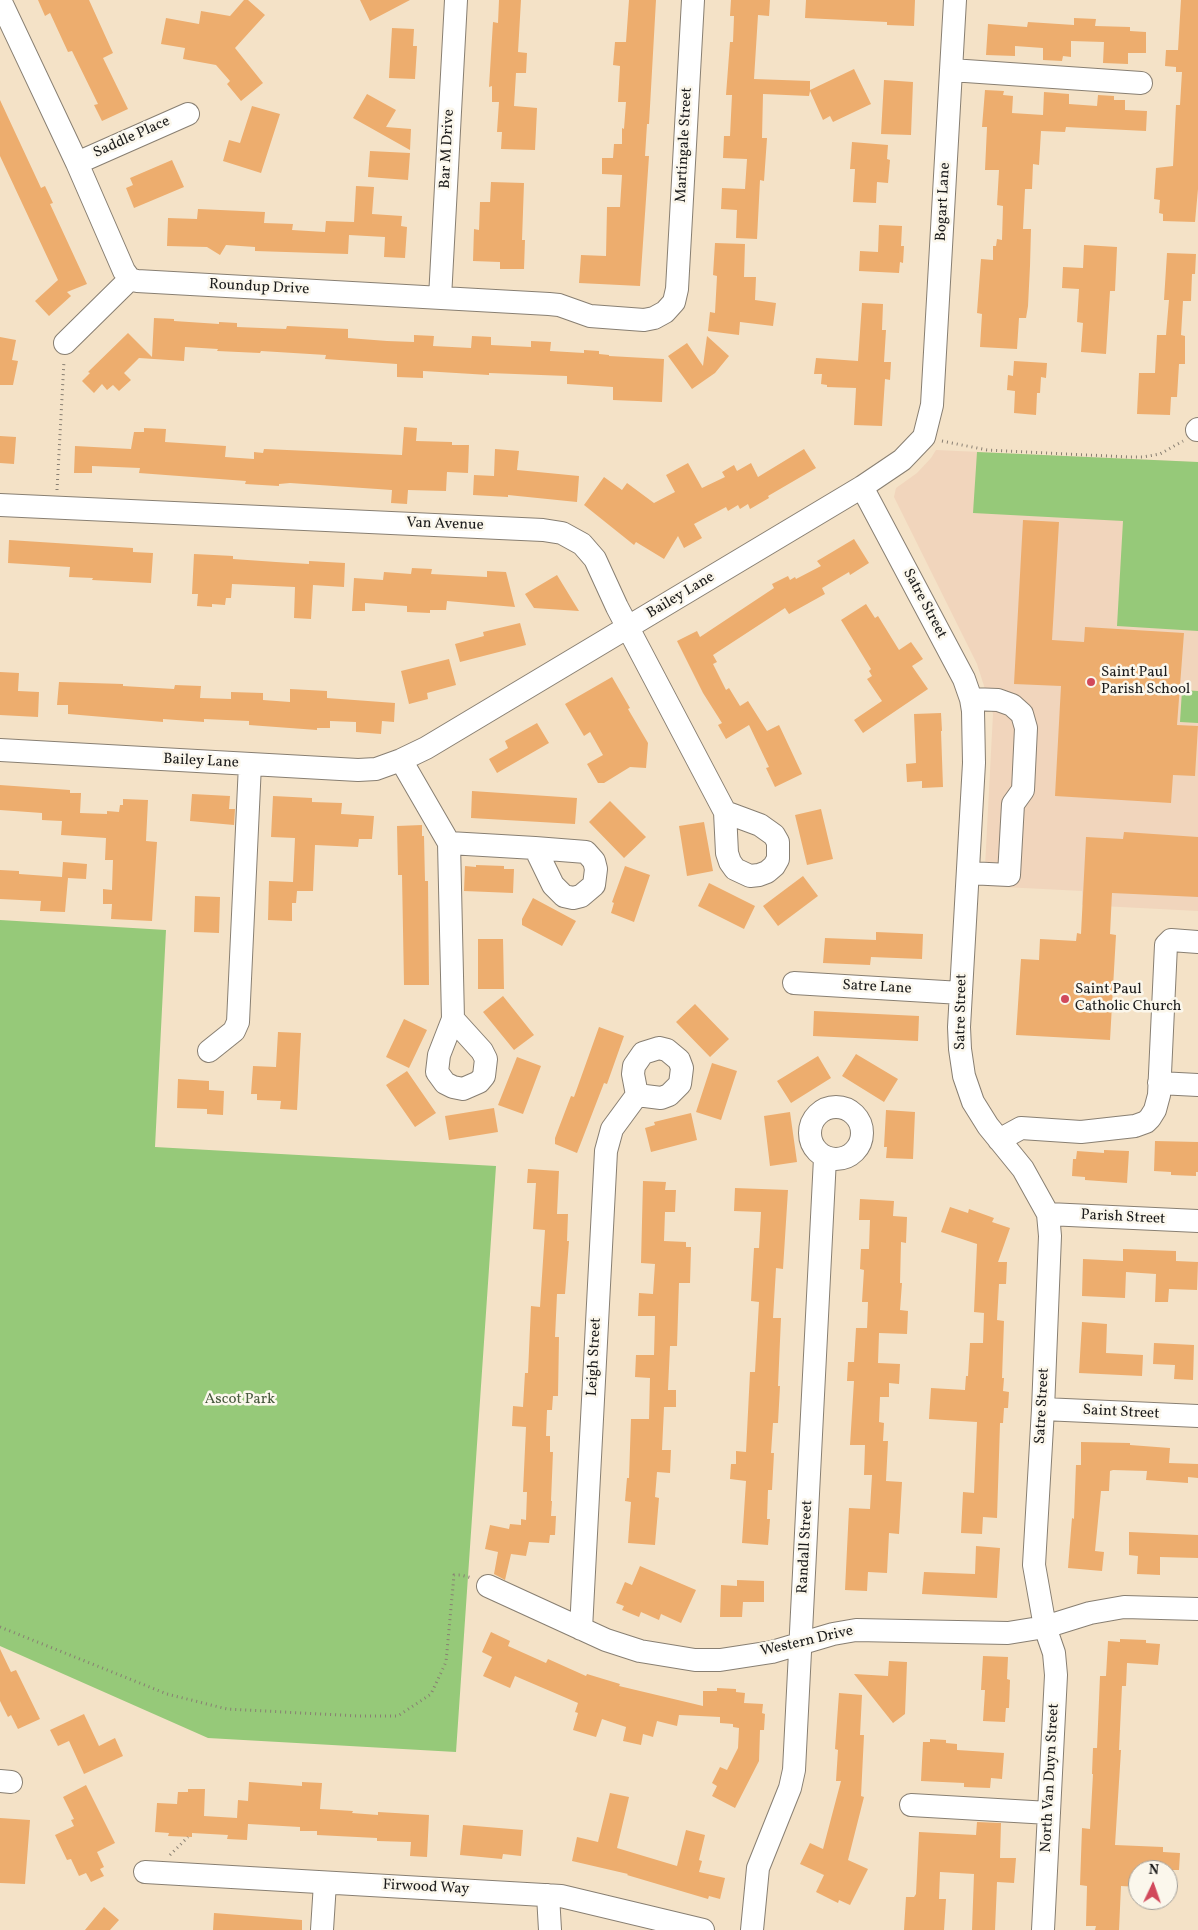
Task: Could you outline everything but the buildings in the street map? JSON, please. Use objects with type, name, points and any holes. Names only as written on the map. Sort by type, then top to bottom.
[{"type":"street","points":[[0,0],[77,163],[124,271],[130,279],[65,343]]},
{"type":"street","name":"Bar M Drive","points":[[440,298],[456,0]]},
{"type":"street","name":"Martingale Street","points":[[678,289],[693,0]]},
{"type":"street","name":"Bogart Lane","points":[[932,405],[955,0]]},
{"type":"street","points":[[950,70],[1141,83]]},
{"type":"street","name":"Saddle Place","points":[[77,163],[188,114]]},
{"type":"street","name":"Roundup Drive","points":[[130,279],[549,304],[559,305],[593,317],[650,320],[660,316],[670,308],[678,289]]},
{"type":"street","name":"Bailey Lane","points":[[0,750],[358,770],[376,769],[401,760],[426,748],[862,487],[902,460],[924,437],[932,405]]},
{"type":"street","name":"Satre Street","points":[[862,487],[965,682],[973,711],[974,745],[959,1037],[964,1076],[973,1102],[999,1140],[1023,1169],[1048,1214],[1050,1236],[1034,1565],[1045,1627]]},
{"type":"street","name":"Van Avenue","points":[[0,505],[553,531],[572,537],[592,555],[616,607],[725,812]]},
{"type":"street","points":[[968,873],[1009,875],[1013,804],[1023,790],[1026,728],[1022,714],[1012,705],[998,700],[971,699]]},
{"type":"street","points":[[401,760],[449,843],[453,1019]]},
{"type":"street","points":[[209,1051],[234,1031],[238,1022],[250,764]]},
{"type":"street","points":[[449,843],[535,848]]},
{"type":"street","points":[[999,1140],[1021,1128],[1081,1132],[1141,1124],[1150,1118],[1155,1110],[1159,1083],[1166,945],[1171,940],[1198,942]]},
{"type":"street","name":"Satre Lane","points":[[794,983],[961,993]]},
{"type":"street","points":[[1159,1083],[1198,1085]]},
{"type":"street","name":"Leigh Street","points":[[581,1629],[606,1150],[612,1129],[637,1095]]},
{"type":"street","name":"Randall Street","points":[[752,1930],[758,1868],[793,1779],[802,1644],[825,1158]]},
{"type":"street","name":"Parish Street","points":[[1048,1214],[1198,1221]]},
{"type":"street","name":"Saint Street","points":[[1043,1409],[1198,1416]]},
{"type":"street","name":"Western Drive","points":[[488,1586],[606,1640],[640,1651],[695,1660],[745,1657],[802,1644],[833,1634],[856,1630],[1018,1632],[1124,1607],[1198,1609]]},
{"type":"street","name":"North Van Duyn Street","points":[[1044,1930],[1056,1674],[1054,1653],[1045,1627]]},
{"type":"street","points":[[911,1805],[1050,1813]]},
{"type":"street","name":"Firwood Way","points":[[145,1872],[548,1895],[574,1898],[703,1930]]},
{"type":"street","points":[[322,1930],[325,1883]]},
{"type":"street","points":[[548,1895],[550,1930]]},
{"type":"path","points":[[56,508],[65,343]]},
{"type":"path","points":[[924,437],[987,450],[1144,457],[1166,451],[1186,440],[1198,429]]},
{"type":"path","points":[[0,1627],[167,1694],[227,1709],[358,1716],[398,1716],[431,1694],[446,1662],[454,1575],[468,1577],[488,1586]]},
{"type":"path","points":[[162,1856],[170,1854],[188,1837]]},
{"type":"shaded area","name":"Saint Paul Parish School","points":[[936,450],[1198,462],[1198,911],[1082,905],[1082,891],[984,886],[993,714],[977,664],[894,497],[896,488],[917,473]]},
{"type":"green space","points":[[977,452],[1198,462],[1198,631],[1117,626],[1123,521],[973,513]]},
{"type":"green space","points":[[1182,690],[1198,691],[1198,723],[1180,722]]},
{"type":"green space","name":"Ascot Park","points":[[0,920],[166,930],[155,1147],[496,1166],[456,1752],[208,1738],[0,1646]]},
{"type":"place","name":"Saint Paul Parish School","points":[[1091,682]]},
{"type":"place","name":"Saint Paul Catholic Church","points":[[1065,999]]}]
